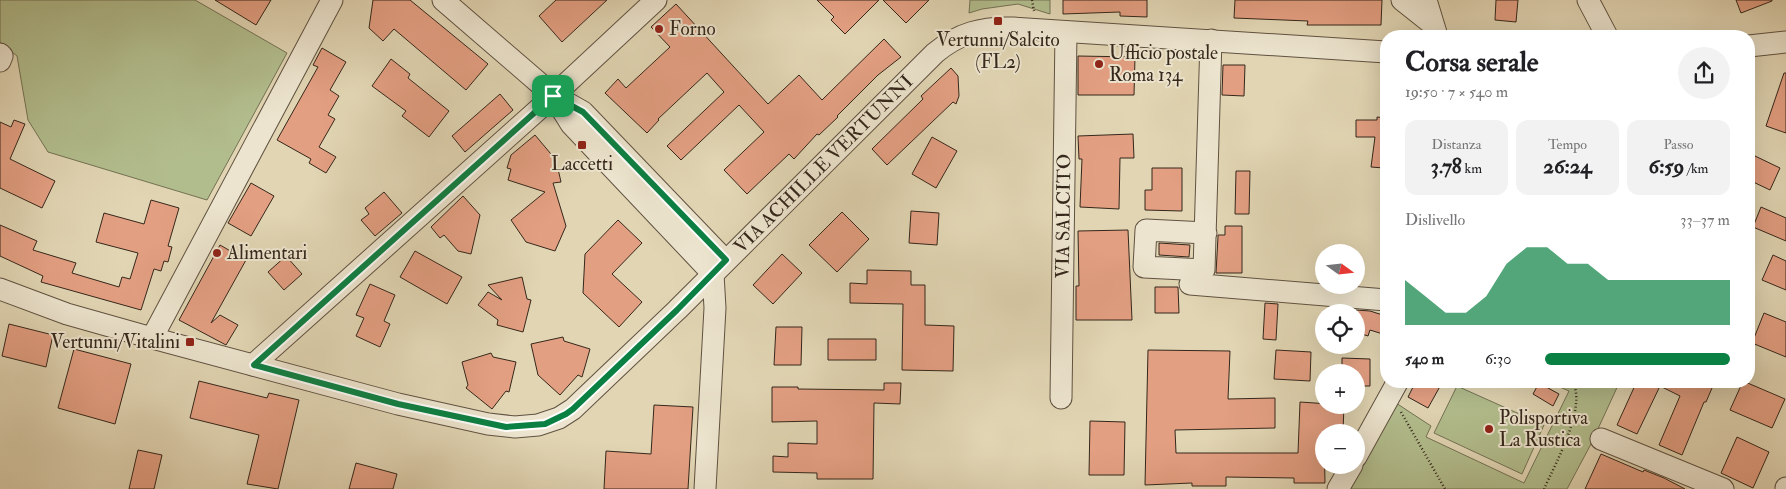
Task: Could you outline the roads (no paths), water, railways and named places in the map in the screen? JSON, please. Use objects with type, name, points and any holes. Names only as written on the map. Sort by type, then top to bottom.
[{"type":"street","points":[[152,338],[332,0]]},
{"type":"street","points":[[443,0],[577,118],[719,266],[705,489]]},
{"type":"street","points":[[254,365],[553,96],[656,0]]},
{"type":"street","points":[[1402,0],[1434,30]]},
{"type":"street","points":[[1426,0],[1434,30]]},
{"type":"street","points":[[1588,0],[1604,30]]},
{"type":"street","name":"VIA ACHILLE VERTUNNI","points":[[1,296],[398,404],[488,424],[515,428],[538,425],[558,418],[573,409],[677,310],[719,266],[943,46],[968,33],[986,28],[1380,52]]},
{"type":"street","name":"VIA SALCITO","points":[[1061,398],[1066,32]]},
{"type":"street","points":[[1206,233],[1211,40]]},
{"type":"street","points":[[1755,45],[1786,42]]},
{"type":"street","points":[[0,54],[2,56],[0,61]]},
{"type":"street","points":[[1190,284],[1380,300]]},
{"type":"street","points":[[1365,441],[1394,390]]},
{"type":"street","points":[[1601,438],[1723,489]]},
{"type":"street","points":[[1338,489],[1347,474]]},
{"type":"place","name":"Vertunni/Salcito (FL2)","points":[[998,21]]},
{"type":"place","name":"Forno","points":[[659,29]]},
{"type":"place","name":"Ufficio postale Roma 134","points":[[1099,64]]},
{"type":"place","name":"Laccetti","points":[[582,145]]},
{"type":"place","name":"Alimentari","points":[[217,253]]},
{"type":"place","name":"Vertunni/Vitalini","points":[[190,342]]},
{"type":"place","name":"Polisportiva La Rustica","points":[[1489,429]]}]
